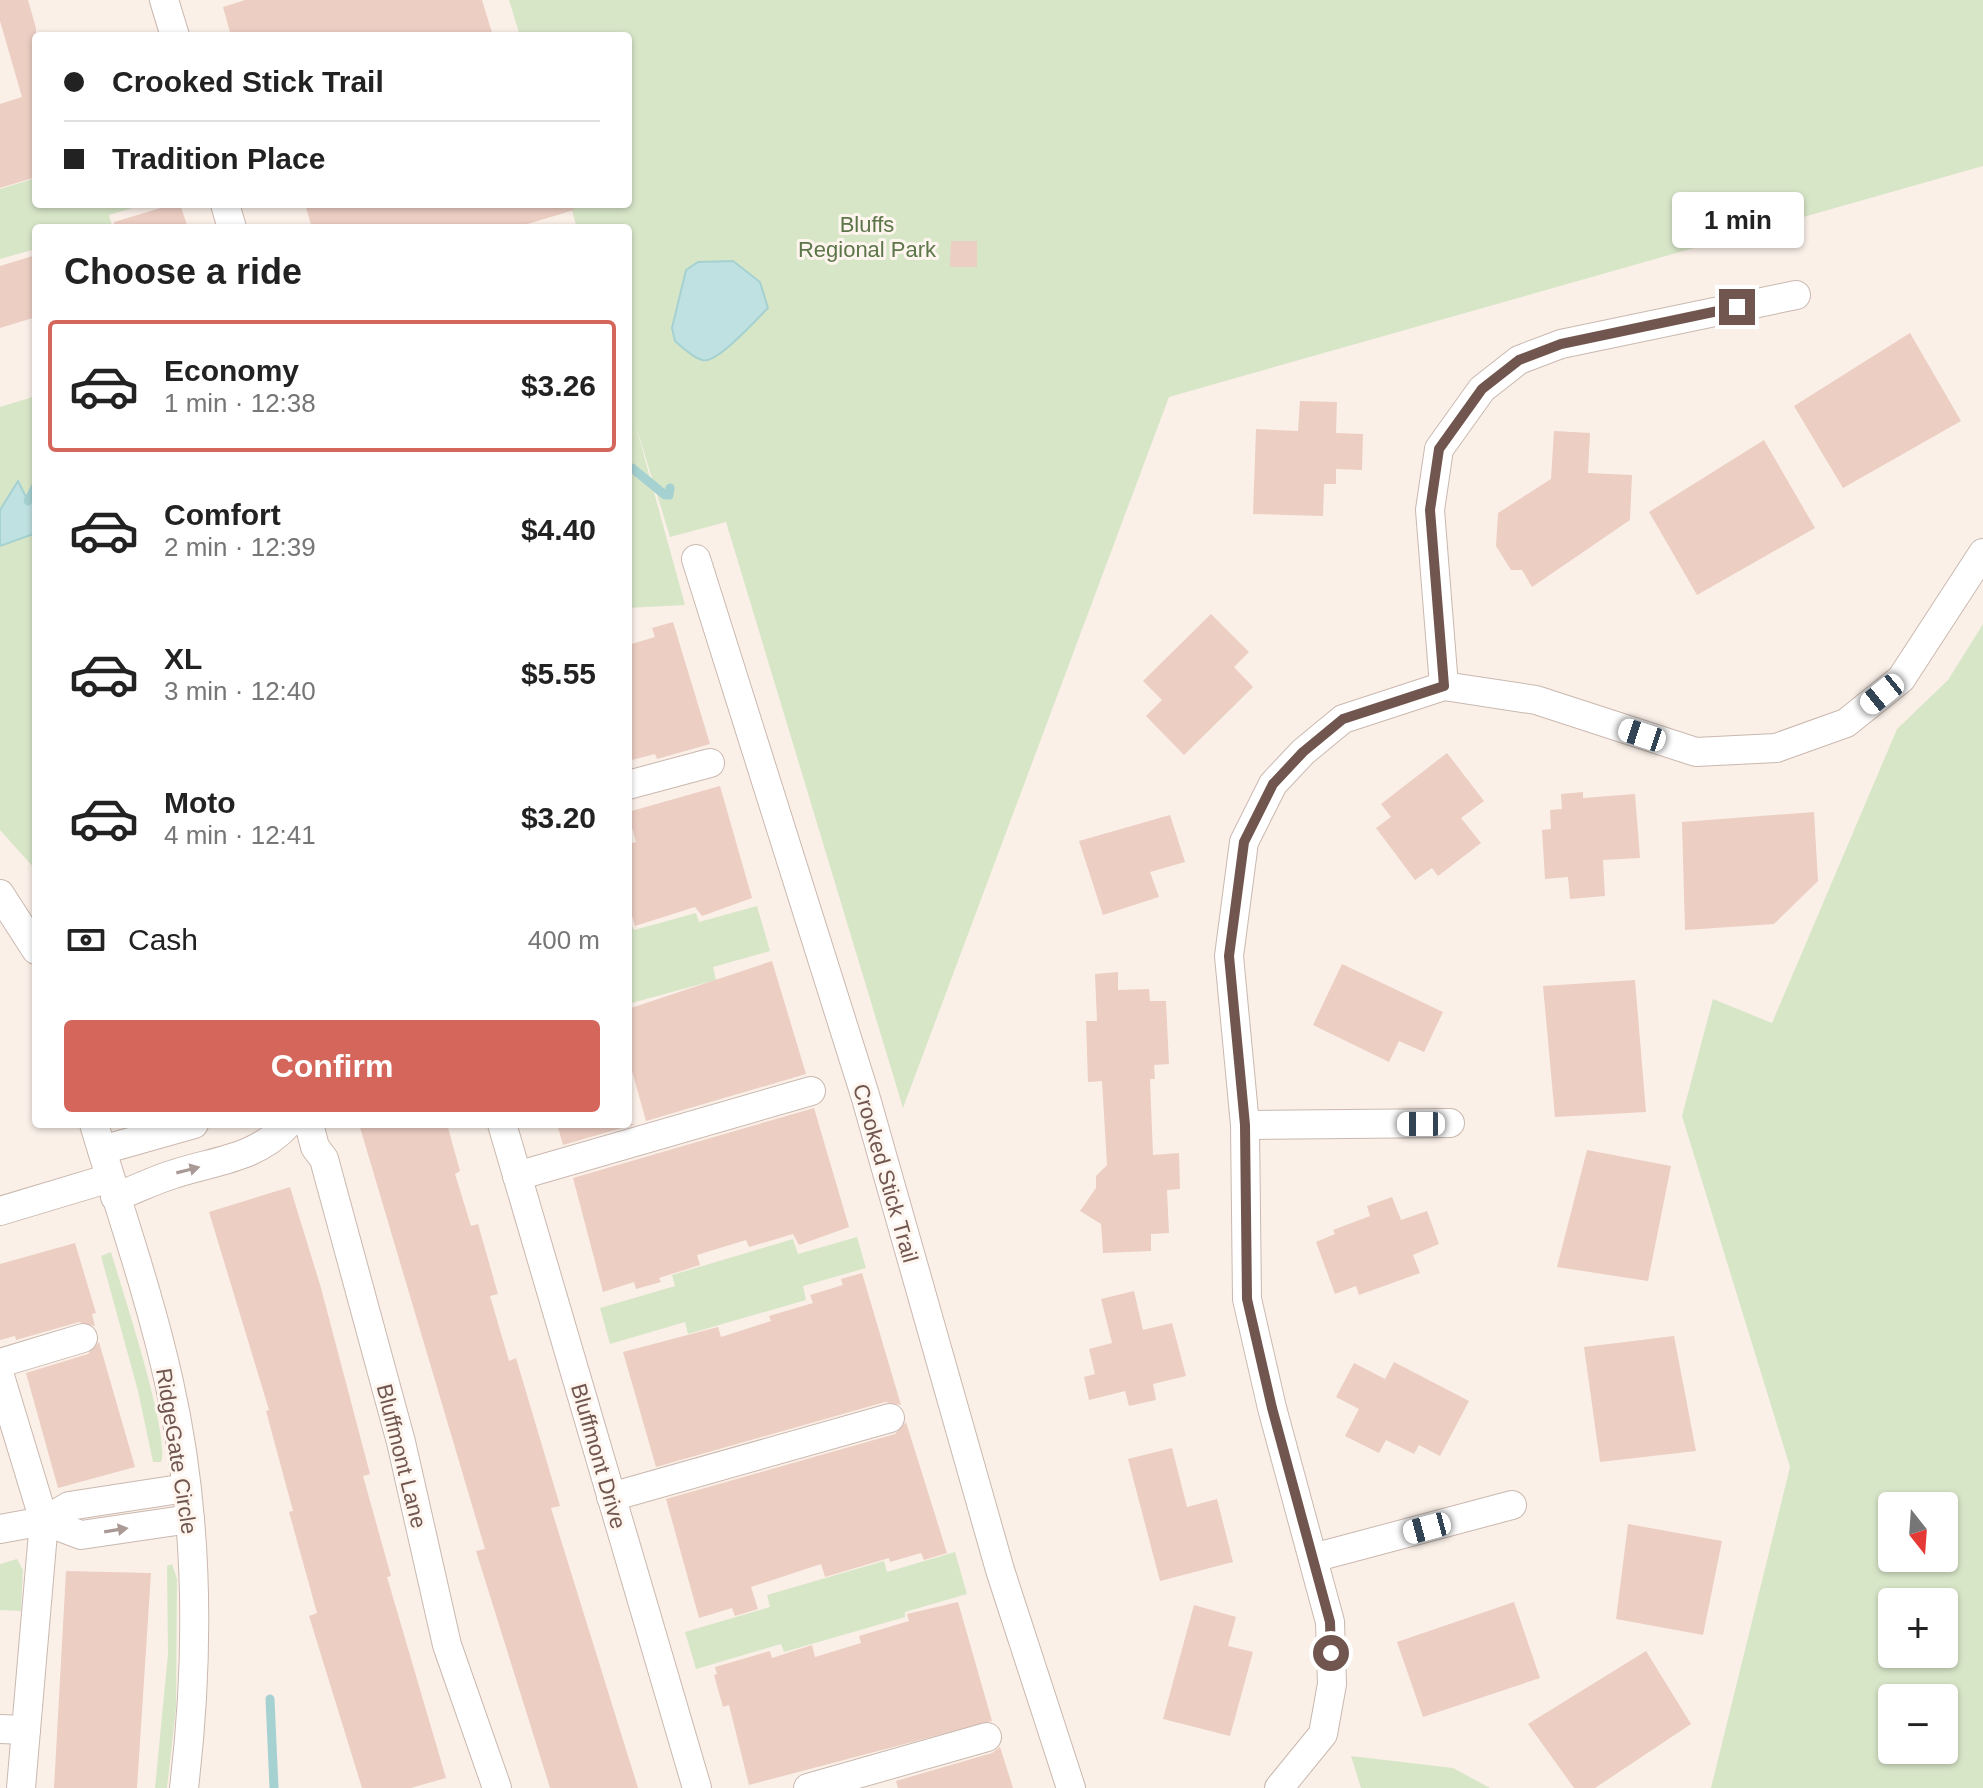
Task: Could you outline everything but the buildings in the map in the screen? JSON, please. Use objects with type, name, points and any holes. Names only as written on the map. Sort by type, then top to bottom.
[{"type":"street","points":[[164,0],[174,32]]},
{"type":"street","points":[[1444,686],[1430,510],[1439,449],[1482,389],[1519,360],[1561,344],[1796,295]]},
{"type":"street","points":[[1279,1788],[1323,1734],[1332,1684],[1330,1622],[1272,1408],[1247,1299],[1245,1125],[1229,956],[1244,842],[1273,784],[1303,752],[1343,719],[1444,686],[1536,700],[1696,752],[1776,748],[1846,723],[1901,679],[1983,553]]},
{"type":"street","name":"Crooked Stick Trail","points":[[696,559],[865,1095],[1000,1570],[1071,1788]]},
{"type":"street","points":[[632,784],[710,763]]},
{"type":"street","points":[[0,894],[32,944]]},
{"type":"street","points":[[517,1176],[811,1091]]},
{"type":"street","points":[[1245,1125],[1450,1123]]},
{"type":"street","points":[[98,1137],[164,1128]]},
{"type":"street","points":[[0,1211],[244,1157],[273,1140],[284,1128]]},
{"type":"street","name":"Bluffmont Lane","points":[[310,1128],[315,1147],[324,1159],[401,1442],[447,1645],[497,1788]]},
{"type":"street","name":"Bluffmont Drive","points":[[503,1128],[697,1788]]},
{"type":"street","name":"RidgeGate Circle","points":[[98,1137],[169,1382],[186,1488],[197,1638],[184,1788]]},
{"type":"street","points":[[0,1363],[83,1338]]},
{"type":"street","points":[[0,1376],[44,1521],[13,1730],[21,1788]]},
{"type":"street","points":[[611,1497],[890,1418]]},
{"type":"street","points":[[0,1529],[44,1521],[69,1506],[186,1488]]},
{"type":"street","points":[[1313,1558],[1512,1505]]},
{"type":"street","points":[[44,1521],[81,1535],[190,1519]]},
{"type":"street","points":[[808,1788],[987,1737]]},
{"type":"green space","name":"Bluffs Regional Park","points":[[509,0],[1983,0],[1983,166],[1169,397],[903,1108],[726,522],[670,537],[635,423],[685,605],[632,608],[632,224],[576,224],[571,208],[632,208],[632,32],[519,32]]},
{"type":"green space","points":[[32,179],[32,208],[133,208],[109,215],[111,224],[32,224],[32,250],[0,259],[0,189]]},
{"type":"green space","points":[[32,397],[32,866],[0,830],[0,407]]},
{"type":"green space","points":[[1983,624],[1983,1788],[1711,1788],[1790,1467],[1682,1116],[1713,999],[1772,1023],[1897,729],[1948,680]]},
{"type":"green space","points":[[757,906],[770,951],[713,967],[716,980],[632,1003],[632,927],[634,930],[696,913],[699,922]]},
{"type":"green space","points":[[857,1237],[866,1268],[803,1286],[806,1300],[688,1334],[685,1322],[610,1344],[600,1308],[675,1286],[672,1275],[793,1239],[798,1254]]},
{"type":"green space","points":[[111,1252],[152,1393],[159,1423],[161,1462],[153,1462],[138,1391],[101,1256]]},
{"type":"green space","points":[[955,1552],[967,1594],[905,1612],[905,1617],[784,1652],[781,1644],[696,1669],[685,1632],[770,1607],[767,1595],[884,1561],[887,1572]]},
{"type":"green space","points":[[17,1559],[23,1570],[21,1611],[0,1610],[0,1564]]},
{"type":"green space","points":[[172,1564],[177,1579],[176,1708],[167,1788],[155,1788],[168,1654],[167,1566]]},
{"type":"green space","points":[[1351,1756],[1453,1768],[1490,1788],[1361,1788]]},
{"type":"water","points":[[733,261],[760,282],[768,308],[726,349],[717,356],[702,360],[675,341],[672,328],[686,270],[698,262]]},
{"type":"water","points":[[18,481],[28,501],[32,501],[32,534],[0,546],[0,510]]},
{"type":"waterway","points":[[632,468],[665,495],[669,495],[670,488]]},
{"type":"waterway","points":[[28,501],[32,494]]},
{"type":"waterway","points":[[270,1699],[274,1788]]},
{"type":"route","points":[[1331,1653],[1330,1622],[1272,1408],[1247,1299],[1245,1125],[1229,956],[1244,842],[1273,784],[1303,752],[1343,719],[1444,686],[1430,510],[1439,449],[1482,389],[1519,360],[1561,344],[1737,307]]}]
